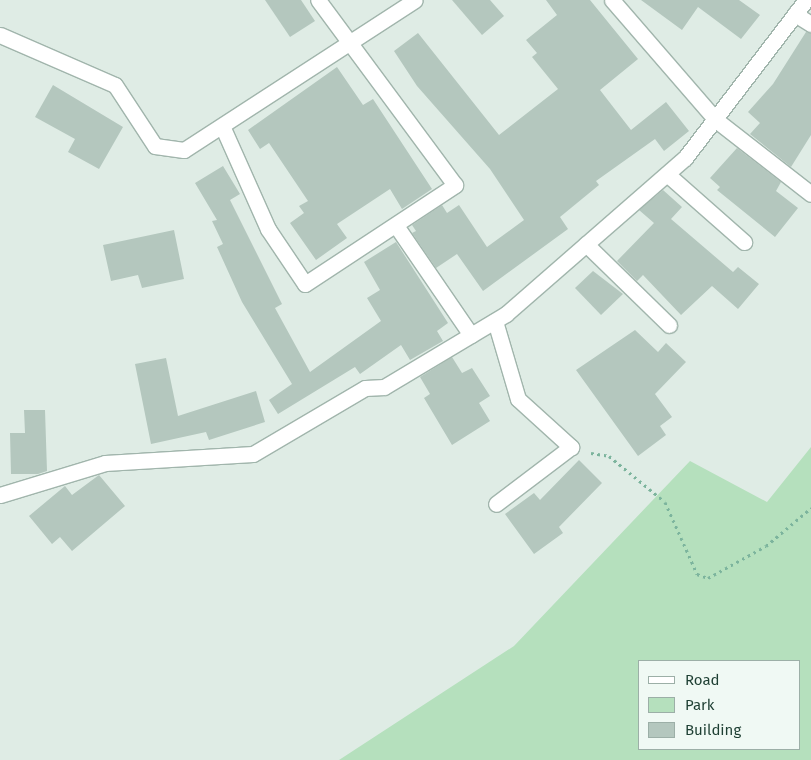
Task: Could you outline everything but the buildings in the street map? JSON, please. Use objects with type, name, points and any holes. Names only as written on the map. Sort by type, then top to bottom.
[{"type":"street","points":[[223,128],[268,229],[305,284],[397,227],[455,185],[346,43],[318,0]]},
{"type":"street","points":[[0,35],[115,85],[155,146],[184,150],[223,128],[346,43],[415,0]]},
{"type":"street","points":[[0,495],[104,463],[253,454],[365,388],[384,387],[495,321],[667,174],[716,120],[806,0]]},
{"type":"street","points":[[617,2],[716,120],[811,194]]},
{"type":"street","points":[[795,14],[811,24]]},
{"type":"street","points":[[667,174],[744,242]]},
{"type":"street","points":[[397,227],[471,334]]},
{"type":"street","points":[[586,244],[669,325]]},
{"type":"street","points":[[495,321],[518,399],[571,448],[496,504]]},
{"type":"path","points":[[568,450],[609,456],[665,502],[697,574],[708,578],[766,546],[811,508]]},
{"type":"green space","points":[[811,447],[811,760],[339,760],[514,646],[690,461],[767,502]]}]
